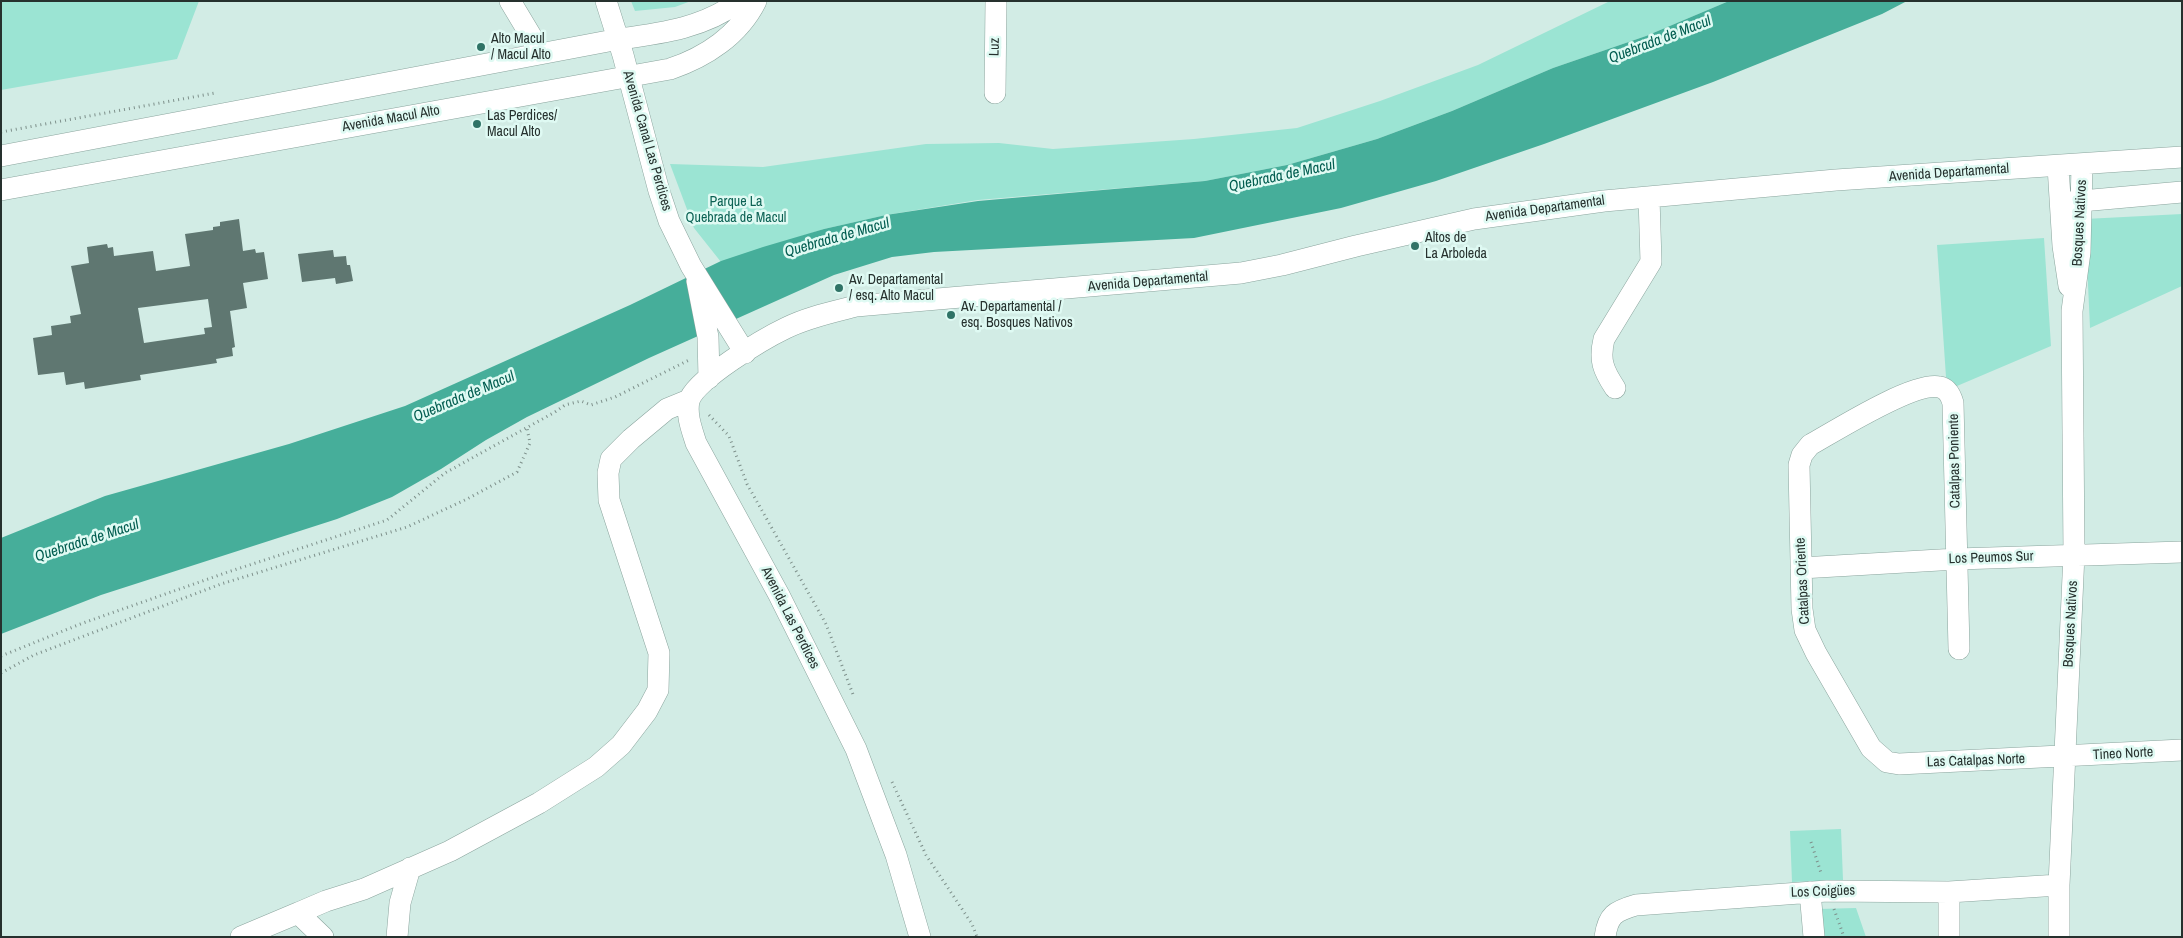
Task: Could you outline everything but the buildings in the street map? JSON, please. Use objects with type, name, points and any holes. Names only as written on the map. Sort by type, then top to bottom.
[{"type":"street","points":[[510,1],[531,36],[538,54]]},
{"type":"street","name":"Avenida Canal Las Perdices","points":[[606,1],[619,39],[658,191],[678,242],[745,353]]},
{"type":"street","points":[[1,156],[694,26],[713,18],[740,1]]},
{"type":"street","name":"Avenida Macul Alto","points":[[1,190],[670,68],[684,64],[708,51],[740,25],[756,1]]},
{"type":"street","name":"Luz","points":[[995,93],[996,1]]},
{"type":"street","name":"Avenida Departamental","points":[[745,353],[786,328],[818,316],[856,306],[1241,273],[1301,261],[1356,246],[1474,219],[1559,206],[1836,180],[2182,157]]},
{"type":"street","name":"Bosques Nativos","points":[[2072,202],[2082,165]]},
{"type":"street","name":"Bosques Nativos","points":[[2058,166],[2072,202],[2080,252],[2072,311],[2074,554],[2059,885],[2060,937]]},
{"type":"street","points":[[2072,202],[2182,192]]},
{"type":"street","points":[[1615,388],[1604,371],[1602,350],[1604,339],[1651,262],[1648,197]]},
{"type":"street","name":"Avenida Las Perdices","points":[[694,269],[709,343],[698,389],[689,416],[696,443],[779,595],[856,750],[896,855],[920,937]]},
{"type":"street","points":[[241,937],[326,901],[364,889],[450,850],[539,803],[596,767],[621,745],[647,711],[658,690],[659,653],[609,500],[608,473],[611,459],[631,439],[667,409],[698,389],[725,365],[745,353]]},
{"type":"street","name":"Catalpas Poniente","points":[[1799,465],[1802,454],[1810,445],[1908,392],[1929,386],[1945,389],[1951,396],[1954,408],[1959,649]]},
{"type":"street","name":"Catalpas Oriente","points":[[1799,465],[1802,609],[1805,630],[1871,748],[1887,762]]},
{"type":"street","name":"Los Peumos Sur","points":[[1801,568],[2074,554],[2182,552]]},
{"type":"street","name":"Tineo Norte","points":[[2065,758],[2182,750]]},
{"type":"street","name":"Las Catalpas Norte","points":[[1887,762],[1899,764],[2065,758]]},
{"type":"street","points":[[397,937],[400,903],[410,868]]},
{"type":"street","name":"Los Coigües","points":[[1605,937],[1608,920],[1619,910],[1636,905],[1810,892],[1949,892],[2059,885]]},
{"type":"street","points":[[1810,892],[1814,937]]},
{"type":"street","points":[[1949,892],[1949,937]]},
{"type":"street","points":[[298,913],[323,937]]},
{"type":"path","points":[[1,656],[82,623],[228,572],[387,520],[445,473],[555,412],[564,405],[581,401],[591,405],[615,397],[709,343]]},
{"type":"path","points":[[698,389],[704,410],[729,436],[747,484],[826,624],[856,703]]},
{"type":"path","points":[[1,673],[34,655],[221,584],[407,527],[467,499],[517,472],[530,443],[526,428]]},
{"type":"path","points":[[888,774],[926,855],[972,924],[977,937]]},
{"type":"green space","points":[[1,1],[199,1],[177,59],[1,90]]},
{"type":"green space","points":[[631,1],[691,1],[675,7],[635,11]]},
{"type":"green space","name":"Parque La Quebrada de Macul","points":[[1610,1],[1729,1],[1646,36],[1553,68],[1452,111],[1377,139],[1287,165],[1205,181],[978,200],[886,215],[824,229],[721,262],[694,228],[670,164],[763,167],[926,144],[999,143],[1053,149],[1194,139],[1297,128],[1380,101],[1478,65]]},
{"type":"green space","points":[[2182,214],[2182,286],[2090,328],[2085,219]]},
{"type":"green space","points":[[2044,238],[2051,346],[1957,386],[1946,377],[1937,245]]},
{"type":"green space","points":[[1841,829],[1843,880],[1792,882],[1790,831]]},
{"type":"green space","points":[[1856,908],[1866,937],[1822,937],[1818,909]]},
{"type":"water","name":"Quebrada de Macul","points":[[1729,1],[1907,1],[1882,14],[1713,82],[1544,144],[1436,181],[1341,208],[1194,238],[934,252],[892,257],[834,275],[649,358],[527,417],[392,497],[337,519],[101,595],[1,634],[1,538],[105,496],[289,444],[405,406],[630,305],[721,261],[824,229],[886,215],[978,201],[1205,181],[1287,165],[1377,139],[1452,111],[1553,68],[1646,36]]},
{"type":"place","name":"Alto Macul / Macul Alto","points":[[481,47]]},
{"type":"place","name":"Las Perdices/ Macul Alto","points":[[477,124]]},
{"type":"place","name":"Altos de La Arboleda","points":[[1415,246]]},
{"type":"place","name":"Av. Departamental / esq. Alto Macul","points":[[839,288]]},
{"type":"place","name":"Av. Departamental / esq. Bosques Nativos","points":[[951,315]]}]
